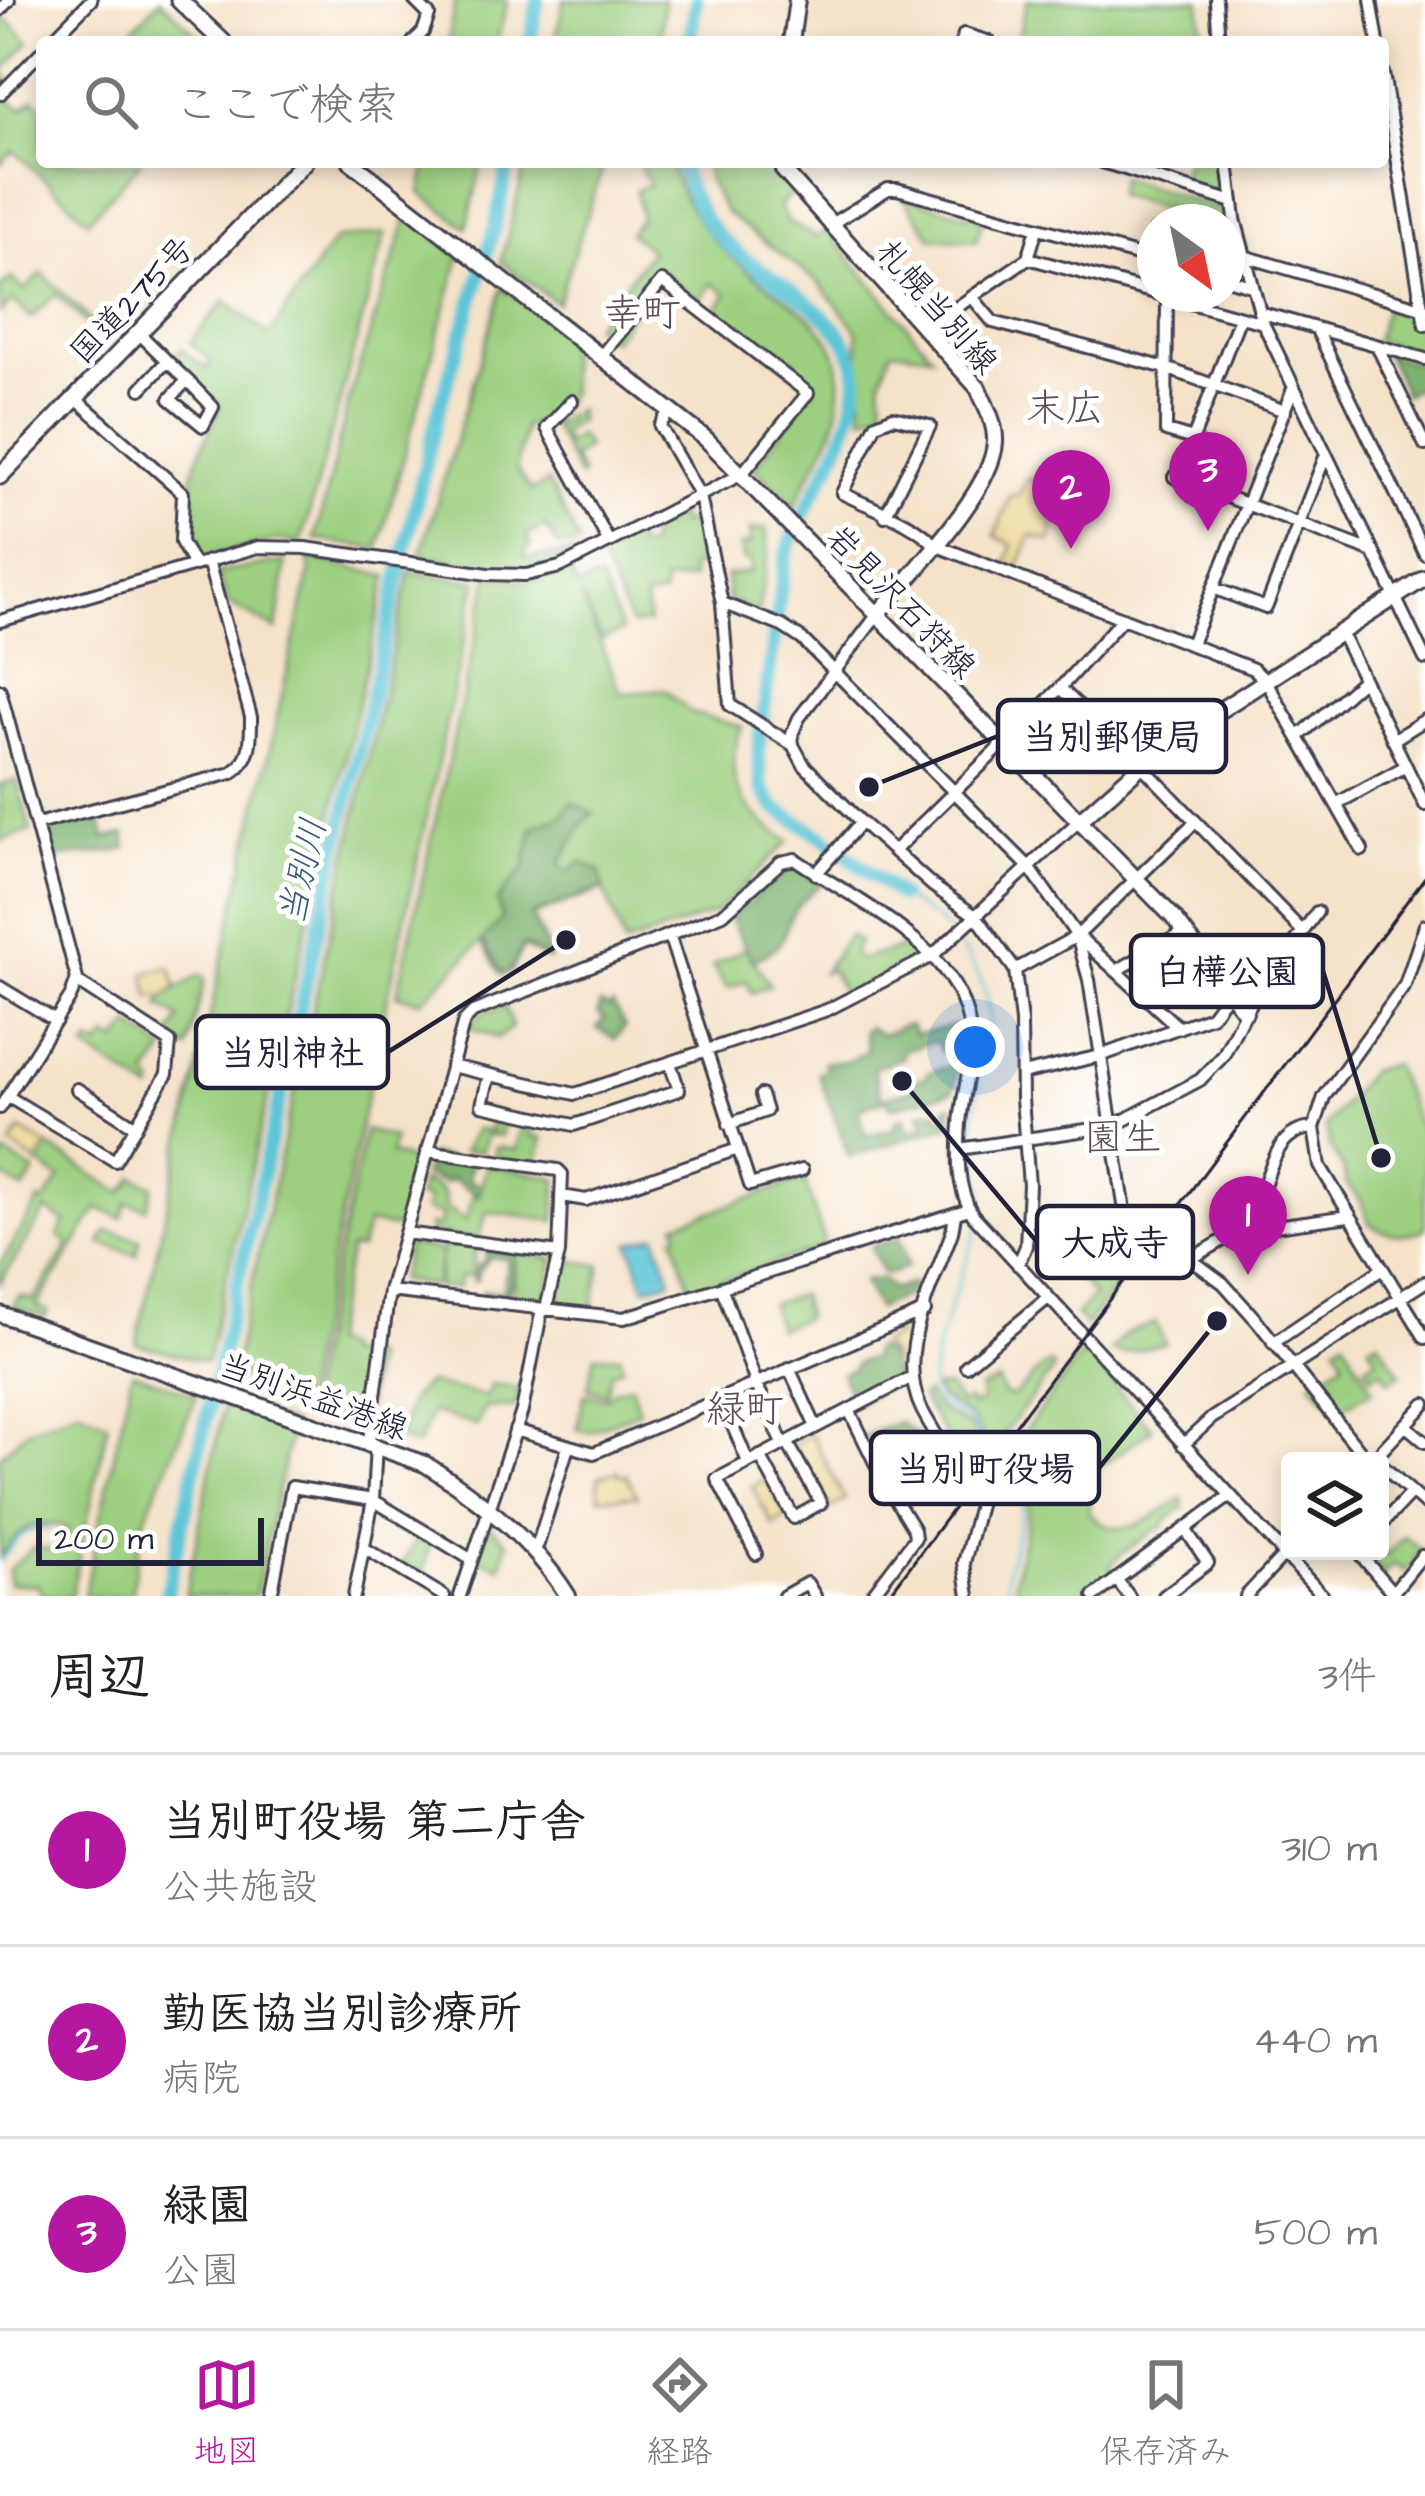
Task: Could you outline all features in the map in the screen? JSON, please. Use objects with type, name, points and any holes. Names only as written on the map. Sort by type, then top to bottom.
[{"type":"highway","points":[[179,0],[217,36]]},
{"type":"highway","name":"国道275号","points":[[0,476],[298,168]]},
{"type":"main road","points":[[792,36],[797,0]]},
{"type":"main road","name":"岩見沢石狩線","points":[[359,168],[670,409],[742,474],[1136,878],[1185,932],[1244,1012]]},
{"type":"main road","name":"札幌当別線","points":[[783,168],[978,388],[992,418],[995,440],[980,488],[878,614]]},
{"type":"main road","points":[[1080,820],[1140,764],[1425,578]]},
{"type":"main road","name":"当別浜益港線","points":[[0,1314],[425,1464],[460,1486],[532,1549],[568,1596]]},
{"type":"street","points":[[0,10],[9,0]]},
{"type":"street","points":[[56,36],[91,0]]},
{"type":"street","points":[[413,0],[429,15],[419,36]]},
{"type":"street","points":[[1216,0],[1219,36]]},
{"type":"street","points":[[1371,0],[1377,36]]},
{"type":"street","points":[[0,94],[36,57]]},
{"type":"street","points":[[1389,108],[1425,325]]},
{"type":"street","points":[[1121,168],[1233,202],[1229,168]]},
{"type":"street","points":[[1153,178],[1156,168]]},
{"type":"street","points":[[831,224],[888,189],[897,189],[1137,255]]},
{"type":"street","points":[[927,328],[1028,258],[1037,229]]},
{"type":"street","points":[[1245,257],[1424,309]]},
{"type":"street","points":[[1028,258],[1137,289]]},
{"type":"street","points":[[1245,264],[1261,318],[1292,391],[1425,659]]},
{"type":"street","points":[[0,621],[258,547],[305,548],[488,574],[526,575],[560,567],[742,474],[808,393],[662,280],[601,356]]},
{"type":"street","points":[[1245,284],[1251,286]]},
{"type":"street","points":[[972,297],[992,322],[1166,368],[1285,411]]},
{"type":"street","points":[[1161,312],[1166,431],[1193,439],[1240,317]]},
{"type":"street","points":[[1222,312],[1316,328],[1425,359]]},
{"type":"street","points":[[1316,328],[1425,554]]},
{"type":"street","points":[[139,333],[187,380]]},
{"type":"street","points":[[1377,346],[1419,418],[1425,445]]},
{"type":"street","points":[[141,389],[167,361]]},
{"type":"street","points":[[1191,644],[1292,391]]},
{"type":"street","points":[[76,399],[183,493],[181,542],[194,566]]},
{"type":"street","points":[[572,401],[547,428],[609,542]]},
{"type":"street","points":[[670,409],[660,426],[700,496],[722,603],[730,705],[793,745],[804,764],[861,822],[977,917],[1015,970],[1029,1185],[1028,1234],[1018,1265]]},
{"type":"street","points":[[885,516],[930,426],[893,417],[876,424],[842,493],[935,545],[1253,669],[1265,681],[1362,850]]},
{"type":"street","points":[[1213,588],[1266,608],[1325,457]]},
{"type":"street","points":[[1174,477],[1372,551]]},
{"type":"street","points":[[37,824],[232,773],[245,764],[252,741],[250,717],[208,561]]},
{"type":"street","points":[[722,603],[782,626],[833,668],[1029,867],[1077,936],[1179,1028]]},
{"type":"street","points":[[793,745],[794,726],[833,668],[878,614]]},
{"type":"street","points":[[894,851],[1060,688],[1123,618]]},
{"type":"street","points":[[1341,633],[1423,796]]},
{"type":"street","points":[[1298,737],[1364,680]]},
{"type":"street","points":[[1060,688],[1303,932]]},
{"type":"street","points":[[0,689],[76,981],[0,1108]]},
{"type":"street","points":[[1393,740],[1425,719]]},
{"type":"street","points":[[1336,805],[1406,766]]},
{"type":"street","points":[[451,1066],[575,1094],[827,1010],[932,956],[1080,820]]},
{"type":"street","points":[[816,874],[861,822]]},
{"type":"street","points":[[1015,970],[1077,936],[1195,822]]},
{"type":"street","points":[[354,1596],[374,1500],[372,1443],[389,1291],[464,1022],[473,1012],[723,914],[782,862],[796,860],[911,938],[932,956],[961,994],[970,1027],[962,1191],[971,1212],[1281,1546]]},
{"type":"street","points":[[964,1148],[1113,1126],[1209,1073],[1223,1056],[1244,1012],[1317,912]]},
{"type":"street","points":[[1425,926],[1406,985],[1330,1087],[1314,1128],[1320,1166],[1425,1338]]},
{"type":"street","points":[[1116,970],[1185,932]]},
{"type":"street","points":[[669,935],[750,1185],[802,1170]]},
{"type":"street","points":[[1077,936],[1089,980],[1125,1210],[1222,1283],[1366,1452]]},
{"type":"street","points":[[7,1096],[115,1161],[136,1127],[167,1074],[170,1042],[76,981]]},
{"type":"street","points":[[0,987],[56,1021]]},
{"type":"street","points":[[1022,1074],[1100,1056],[1211,1016],[1229,992]]},
{"type":"street","points":[[489,1075],[482,1105],[574,1125],[679,1090],[670,1063]]},
{"type":"street","points":[[77,1089],[136,1127]]},
{"type":"street","points":[[574,1125],[575,1094]]},
{"type":"street","points":[[729,1124],[766,1111],[761,1095]]},
{"type":"street","points":[[1189,1260],[1235,1232],[1255,1208],[1283,1141],[1297,1130],[1314,1128]]},
{"type":"street","points":[[562,1196],[586,1200],[738,1149]]},
{"type":"street","points":[[427,1151],[558,1170],[562,1196],[559,1253],[515,1430],[460,1596]]},
{"type":"street","points":[[1028,1234],[1108,1228],[1125,1210]]},
{"type":"street","points":[[389,1291],[624,1318],[971,1212]]},
{"type":"street","points":[[955,1215],[913,1345],[912,1377],[922,1410],[979,1505],[964,1564],[968,1596]]},
{"type":"street","points":[[1235,1232],[1349,1216]]},
{"type":"street","points":[[405,1233],[559,1253]]},
{"type":"street","points":[[1274,1342],[1382,1269]]},
{"type":"street","points":[[1184,1445],[1212,1418],[1425,1282]]},
{"type":"street","points":[[721,1398],[794,1518],[821,1504],[756,1383],[722,1288]]},
{"type":"street","points":[[966,1366],[1047,1299]]},
{"type":"street","points":[[515,1430],[594,1453],[925,1310]]},
{"type":"street","points":[[789,1368],[816,1426]]},
{"type":"street","points":[[756,1554],[717,1479],[912,1377]]},
{"type":"street","points":[[1382,1452],[1425,1404]]},
{"type":"street","points":[[849,1410],[915,1538],[871,1596]]},
{"type":"street","points":[[1405,1425],[1425,1442]]},
{"type":"street","points":[[532,1549],[538,1544],[568,1447]]},
{"type":"street","points":[[1389,1473],[1425,1504]]},
{"type":"street","points":[[271,1596],[292,1487],[374,1500],[472,1560]]},
{"type":"street","points":[[1389,1516],[1412,1492]]},
{"type":"street","points":[[1094,1596],[1230,1496]]},
{"type":"street","points":[[1163,1596],[1208,1563],[1184,1529]]},
{"type":"street","points":[[364,1548],[444,1596]]},
{"type":"street","points":[[1364,1560],[1391,1594],[1422,1556],[1425,1559]]},
{"type":"street","points":[[1246,1596],[1281,1558]]},
{"type":"street","points":[[1294,1560],[1323,1596]]},
{"type":"street","points":[[1116,1580],[1129,1596]]},
{"type":"street","points":[[784,1596],[807,1583],[815,1596]]},
{"type":"green space","points":[[160,0],[198,35],[197,36],[126,36]]},
{"type":"green space","points":[[455,0],[508,0],[499,36],[449,36]]},
{"type":"green space","points":[[564,0],[664,0],[661,36],[556,36]]},
{"type":"green space","points":[[1027,0],[1200,0],[1203,36],[1018,36]]},
{"type":"green space","points":[[2,14],[29,42],[3,71],[10,80],[0,92]]},
{"type":"green space","points":[[4,96],[22,109],[36,101],[36,168],[136,168],[88,220],[14,151],[0,164],[0,100]]},
{"type":"green space","points":[[426,168],[481,168],[467,228],[421,193]]},
{"type":"green space","points":[[524,168],[603,168],[557,303],[501,262]]},
{"type":"green space","points":[[641,168],[671,168],[685,200],[709,234],[811,319],[836,357],[837,415],[794,507],[754,467],[814,388],[714,312],[727,294],[712,283],[699,301],[662,273],[612,340],[594,325],[651,250],[629,233],[641,218],[636,190],[650,185]]},
{"type":"green space","points":[[707,168],[775,170],[792,194],[779,206],[787,221],[816,237],[826,230],[932,355],[892,350],[881,380],[884,410],[863,417],[857,330],[819,283],[725,212]]},
{"type":"green space","points":[[1183,168],[1219,168],[1221,193],[1180,181]]},
{"type":"green space","points":[[1120,177],[1204,204],[1148,204],[1116,195]]},
{"type":"green space","points":[[903,197],[983,219],[976,241],[932,238]]},
{"type":"green space","points":[[408,215],[460,256],[378,549],[315,539],[351,392]]},
{"type":"green space","points":[[386,233],[301,543],[278,540],[199,559],[191,540],[188,502],[196,464],[220,409],[171,360],[181,349],[207,369],[211,362],[190,342],[225,301],[269,335],[334,240]]},
{"type":"green space","points":[[42,273],[95,325],[87,324],[56,294],[31,318],[13,300],[0,313],[0,287],[12,278],[24,290]]},
{"type":"green space","points":[[502,288],[566,334],[570,392],[552,421],[525,425],[516,469],[531,491],[548,482],[580,544],[559,547],[544,526],[526,536],[531,545],[524,554],[527,558],[578,552],[518,569],[421,554]]},
{"type":"green space","points":[[1387,304],[1418,313],[1424,354],[1375,341]]},
{"type":"green space","points":[[1386,354],[1425,365],[1425,383],[1405,395]]},
{"type":"green space","points":[[577,410],[578,421],[562,432],[565,445],[579,435],[587,447],[573,458],[579,477],[552,426]]},
{"type":"green space","points":[[678,513],[681,524],[700,519],[710,563],[691,567],[692,579],[663,583],[664,595],[645,598],[649,623],[631,625],[600,558],[635,536],[638,549],[649,546],[650,528]]},
{"type":"green space","points":[[766,529],[769,551],[758,613],[728,599],[726,576],[751,572],[750,560],[744,560],[740,546],[751,543],[750,530]]},
{"type":"green space","points":[[309,558],[387,576],[207,1362],[136,1344],[310,571]]},
{"type":"green space","points":[[286,561],[277,630],[227,603],[217,573]]},
{"type":"green space","points":[[568,567],[577,587],[600,579],[622,631],[602,640],[581,595],[621,694],[664,689],[691,713],[742,727],[733,763],[740,793],[759,819],[789,841],[716,912],[625,945],[604,889],[532,916],[551,955],[548,960],[523,947],[511,972],[501,975],[481,942],[422,1001],[397,995],[489,577],[532,580]]},
{"type":"green space","points":[[410,572],[477,581],[301,1403],[232,1373]]},
{"type":"green space","points":[[17,780],[31,831],[0,841],[0,785]]},
{"type":"green space","points":[[571,802],[594,813],[559,865],[568,873],[581,861],[599,870],[604,887],[531,915],[550,955],[547,958],[523,945],[510,970],[502,973],[483,940],[502,919],[497,900],[524,868],[533,827],[562,816]]},
{"type":"green space","points":[[99,813],[105,838],[125,834],[127,848],[55,858],[46,827]]},
{"type":"green space","points":[[792,865],[823,883],[797,907],[779,944],[752,961],[730,918]]},
{"type":"green space","points":[[849,935],[859,942],[853,952],[859,960],[909,945],[918,959],[845,997],[831,970],[823,972]]},
{"type":"green space","points":[[746,948],[770,985],[752,993],[747,981],[727,988],[712,966]]},
{"type":"green space","points":[[200,975],[205,978],[188,1049],[169,1037],[180,1018],[159,1006],[164,997]]},
{"type":"green space","points":[[600,1004],[613,1005],[625,1027],[615,1039],[597,1028],[604,1019],[598,1013]]},
{"type":"green space","points":[[505,1006],[512,1027],[498,1038],[467,1027],[479,1015]]},
{"type":"green space","points":[[131,1025],[166,1051],[147,1076],[154,1085],[152,1092],[86,1049],[90,1043],[100,1047],[107,1037],[117,1042]]},
{"type":"green space","points":[[911,1025],[915,1035],[956,1025],[961,1047],[941,1052],[936,1041],[903,1050],[903,1058],[873,1068],[882,1098],[915,1088],[914,1080],[959,1063],[953,1091],[895,1107],[887,1099],[859,1109],[866,1136],[896,1128],[895,1121],[904,1117],[909,1131],[924,1127],[920,1112],[936,1110],[940,1117],[952,1105],[951,1125],[849,1157],[818,1073],[826,1069],[824,1062],[849,1061],[867,1050],[863,1031],[868,1027],[882,1035]]},
{"type":"green space","points":[[1393,1064],[1419,1127],[1425,1126],[1425,1229],[1404,1234],[1370,1224],[1330,1148],[1326,1126],[1370,1071]]},
{"type":"green space","points":[[484,1110],[505,1115],[501,1136],[486,1135],[482,1151],[463,1151],[475,1129],[490,1131],[492,1121],[483,1118]]},
{"type":"green space","points":[[522,1119],[534,1122],[531,1136],[543,1138],[537,1166],[494,1158],[496,1147],[516,1150]]},
{"type":"green space","points":[[365,1130],[394,1138],[390,1154],[419,1163],[399,1228],[368,1223],[360,1249],[350,1249],[329,1343],[343,1348],[343,1354],[373,1356],[364,1424],[305,1406]]},
{"type":"green space","points":[[48,1146],[122,1193],[134,1177],[153,1186],[147,1208],[127,1203],[122,1218],[98,1208],[37,1306],[48,1311],[45,1317],[12,1306],[20,1296],[34,1300],[69,1245],[58,1235],[65,1222],[46,1210],[0,1283],[0,1264],[39,1201],[43,1203],[60,1179],[37,1163]]},
{"type":"green space","points":[[6,1154],[35,1172],[24,1190],[0,1175]]},
{"type":"green space","points":[[430,1155],[472,1162],[469,1181],[482,1185],[480,1194],[453,1179],[445,1183],[424,1175]]},
{"type":"green space","points":[[487,1165],[557,1178],[555,1221],[487,1212],[478,1239],[430,1233],[429,1225],[439,1226],[442,1215],[425,1211],[428,1199],[418,1197],[422,1181],[440,1190],[446,1208],[466,1220]]},
{"type":"green space","points":[[804,1179],[824,1240],[818,1249],[697,1288],[688,1283],[674,1236],[679,1234],[676,1224]]},
{"type":"green space","points":[[108,1231],[140,1239],[137,1255],[100,1243]]},
{"type":"green space","points":[[899,1238],[908,1266],[883,1273],[871,1247]]},
{"type":"green space","points":[[408,1244],[443,1251],[444,1246],[476,1248],[471,1276],[460,1277],[458,1288],[437,1287],[442,1251],[435,1286],[399,1280]]},
{"type":"green space","points":[[1139,1248],[1143,1251],[1086,1326],[1076,1315],[1094,1296],[1075,1275],[1092,1269],[1093,1274],[1114,1270]]},
{"type":"green space","points":[[487,1249],[516,1253],[508,1299],[483,1295],[483,1291],[503,1292],[508,1259],[490,1257],[473,1281]]},
{"type":"green space","points":[[516,1253],[555,1259],[544,1302],[514,1297]]},
{"type":"green space","points":[[562,1260],[601,1265],[592,1309],[553,1304]]},
{"type":"green space","points":[[882,1279],[893,1290],[912,1283],[914,1292],[877,1309],[863,1281]]},
{"type":"green space","points":[[800,1295],[805,1317],[778,1329],[770,1304]]},
{"type":"green space","points":[[1156,1323],[1165,1344],[1120,1354],[1111,1350],[1126,1333]]},
{"type":"green space","points":[[1344,1339],[1373,1390],[1337,1410],[1311,1382],[1344,1361],[1336,1345]]},
{"type":"green space","points":[[1378,1340],[1401,1374],[1389,1381],[1382,1370],[1371,1376],[1365,1366],[1377,1359],[1369,1345]]},
{"type":"green space","points":[[877,1348],[889,1356],[893,1372],[905,1366],[902,1377],[855,1404],[841,1374],[872,1358]]},
{"type":"green space","points":[[1084,1351],[1152,1429],[1090,1474],[1089,1512],[1100,1522],[1124,1528],[1148,1520],[1182,1498],[1184,1507],[1122,1553],[1110,1566],[1117,1576],[1090,1596],[1015,1596],[1028,1503],[1019,1470],[1006,1456]]},
{"type":"green space","points":[[595,1355],[619,1356],[623,1367],[611,1372],[606,1394],[588,1388]]},
{"type":"green space","points":[[1051,1364],[1054,1369],[992,1449],[971,1418],[934,1388],[948,1387],[960,1404],[967,1400],[971,1406],[982,1402],[980,1388],[998,1381],[1004,1395],[1014,1396]]},
{"type":"green space","points":[[132,1372],[197,1395],[142,1526],[131,1596],[84,1596]]},
{"type":"green space","points":[[427,1383],[487,1397],[491,1384],[519,1388],[515,1408],[485,1407],[477,1426],[432,1412],[417,1446],[398,1438],[411,1399]]},
{"type":"green space","points":[[631,1385],[639,1411],[589,1432],[577,1429],[584,1394],[605,1398]]},
{"type":"green space","points":[[926,1394],[939,1409],[971,1428],[991,1455],[972,1479],[921,1397]]},
{"type":"green space","points":[[224,1404],[292,1424],[255,1596],[185,1596]]},
{"type":"green space","points":[[79,1409],[108,1423],[71,1596],[42,1596],[38,1585],[9,1583],[9,1570],[34,1547],[63,1552],[68,1528],[44,1524],[28,1528],[0,1557],[0,1456],[27,1430]]},
{"type":"green space","points":[[899,1422],[917,1435],[923,1447],[897,1466],[910,1491],[944,1470],[939,1456],[943,1453],[955,1472],[903,1504],[866,1435]]},
{"type":"green space","points":[[487,1524],[508,1543],[501,1567],[478,1559]]},
{"type":"green space","points":[[419,1536],[430,1541],[422,1578],[401,1565]]},
{"type":"green space","points":[[1404,1536],[1422,1550],[1405,1572],[1394,1564],[1383,1575],[1371,1560],[1389,1560],[1389,1553]]},
{"type":"sand","points":[[1028,478],[1059,491],[1051,541],[1031,536],[1017,569],[1006,565],[1013,545],[995,536],[1010,496],[1017,496]]},
{"type":"sand","points":[[171,967],[177,987],[164,997],[150,997],[145,974]]},
{"type":"sand","points":[[20,1130],[48,1146],[37,1163],[11,1145]]},
{"type":"sand","points":[[912,1320],[905,1366],[893,1373],[881,1343],[896,1336],[893,1328]]},
{"type":"sand","points":[[811,1434],[845,1500],[830,1509],[794,1448]]},
{"type":"sand","points":[[618,1471],[620,1476],[626,1474],[637,1496],[599,1497],[598,1477]]},
{"type":"sand","points":[[767,1479],[787,1516],[773,1525],[752,1487]]},
{"type":"water","points":[[656,1235],[671,1280],[645,1288],[630,1243]]},
{"type":"waterway","name":"当別川","points":[[531,36],[538,0]]},
{"type":"waterway","points":[[691,36],[696,0]]},
{"type":"waterway","name":"当別川","points":[[166,1596],[410,528],[508,168]]},
{"type":"waterway","points":[[681,168],[711,227],[737,253],[830,323],[847,344],[856,369],[850,419],[785,559],[758,752],[762,788],[775,808],[823,837],[900,896]]},
{"type":"waterway","points":[[900,896],[948,932]]},
{"type":"waterway","points":[[954,940],[974,967],[989,1016],[975,1140]]},
{"type":"waterway","points":[[977,1149],[983,1185],[980,1217]]},
{"type":"waterway","points":[[978,1226],[940,1339],[932,1382],[937,1400],[970,1423],[1020,1480],[1022,1515],[1008,1570],[1009,1596]]},
{"type":"waterway","points":[[0,1562],[26,1533],[50,1529]]},
{"type":"railway","points":[[888,1596],[1425,877]]},
{"type":"place","name":"緑園","points":[[1208,531]]},
{"type":"place","name":"勤医協当別診療所","points":[[1071,549]]},
{"type":"place","name":"当別郵便局","points":[[869,787]]},
{"type":"place","name":"当別神社","points":[[566,940]]},
{"type":"place","name":"大成寺","points":[[902,1081]]},
{"type":"place","name":"白樺公園","points":[[1381,1158]]},
{"type":"place","name":"当別町役場 第二庁舎","points":[[1248,1275]]},
{"type":"place","name":"当別町役場","points":[[1217,1321]]},
{"type":"district","name":"幸町","points":[[642,312]]},
{"type":"district","name":"末広","points":[[1065,407]]},
{"type":"district","name":"園生","points":[[1123,1136]]},
{"type":"district","name":"緑町","points":[[745,1408]]}]
